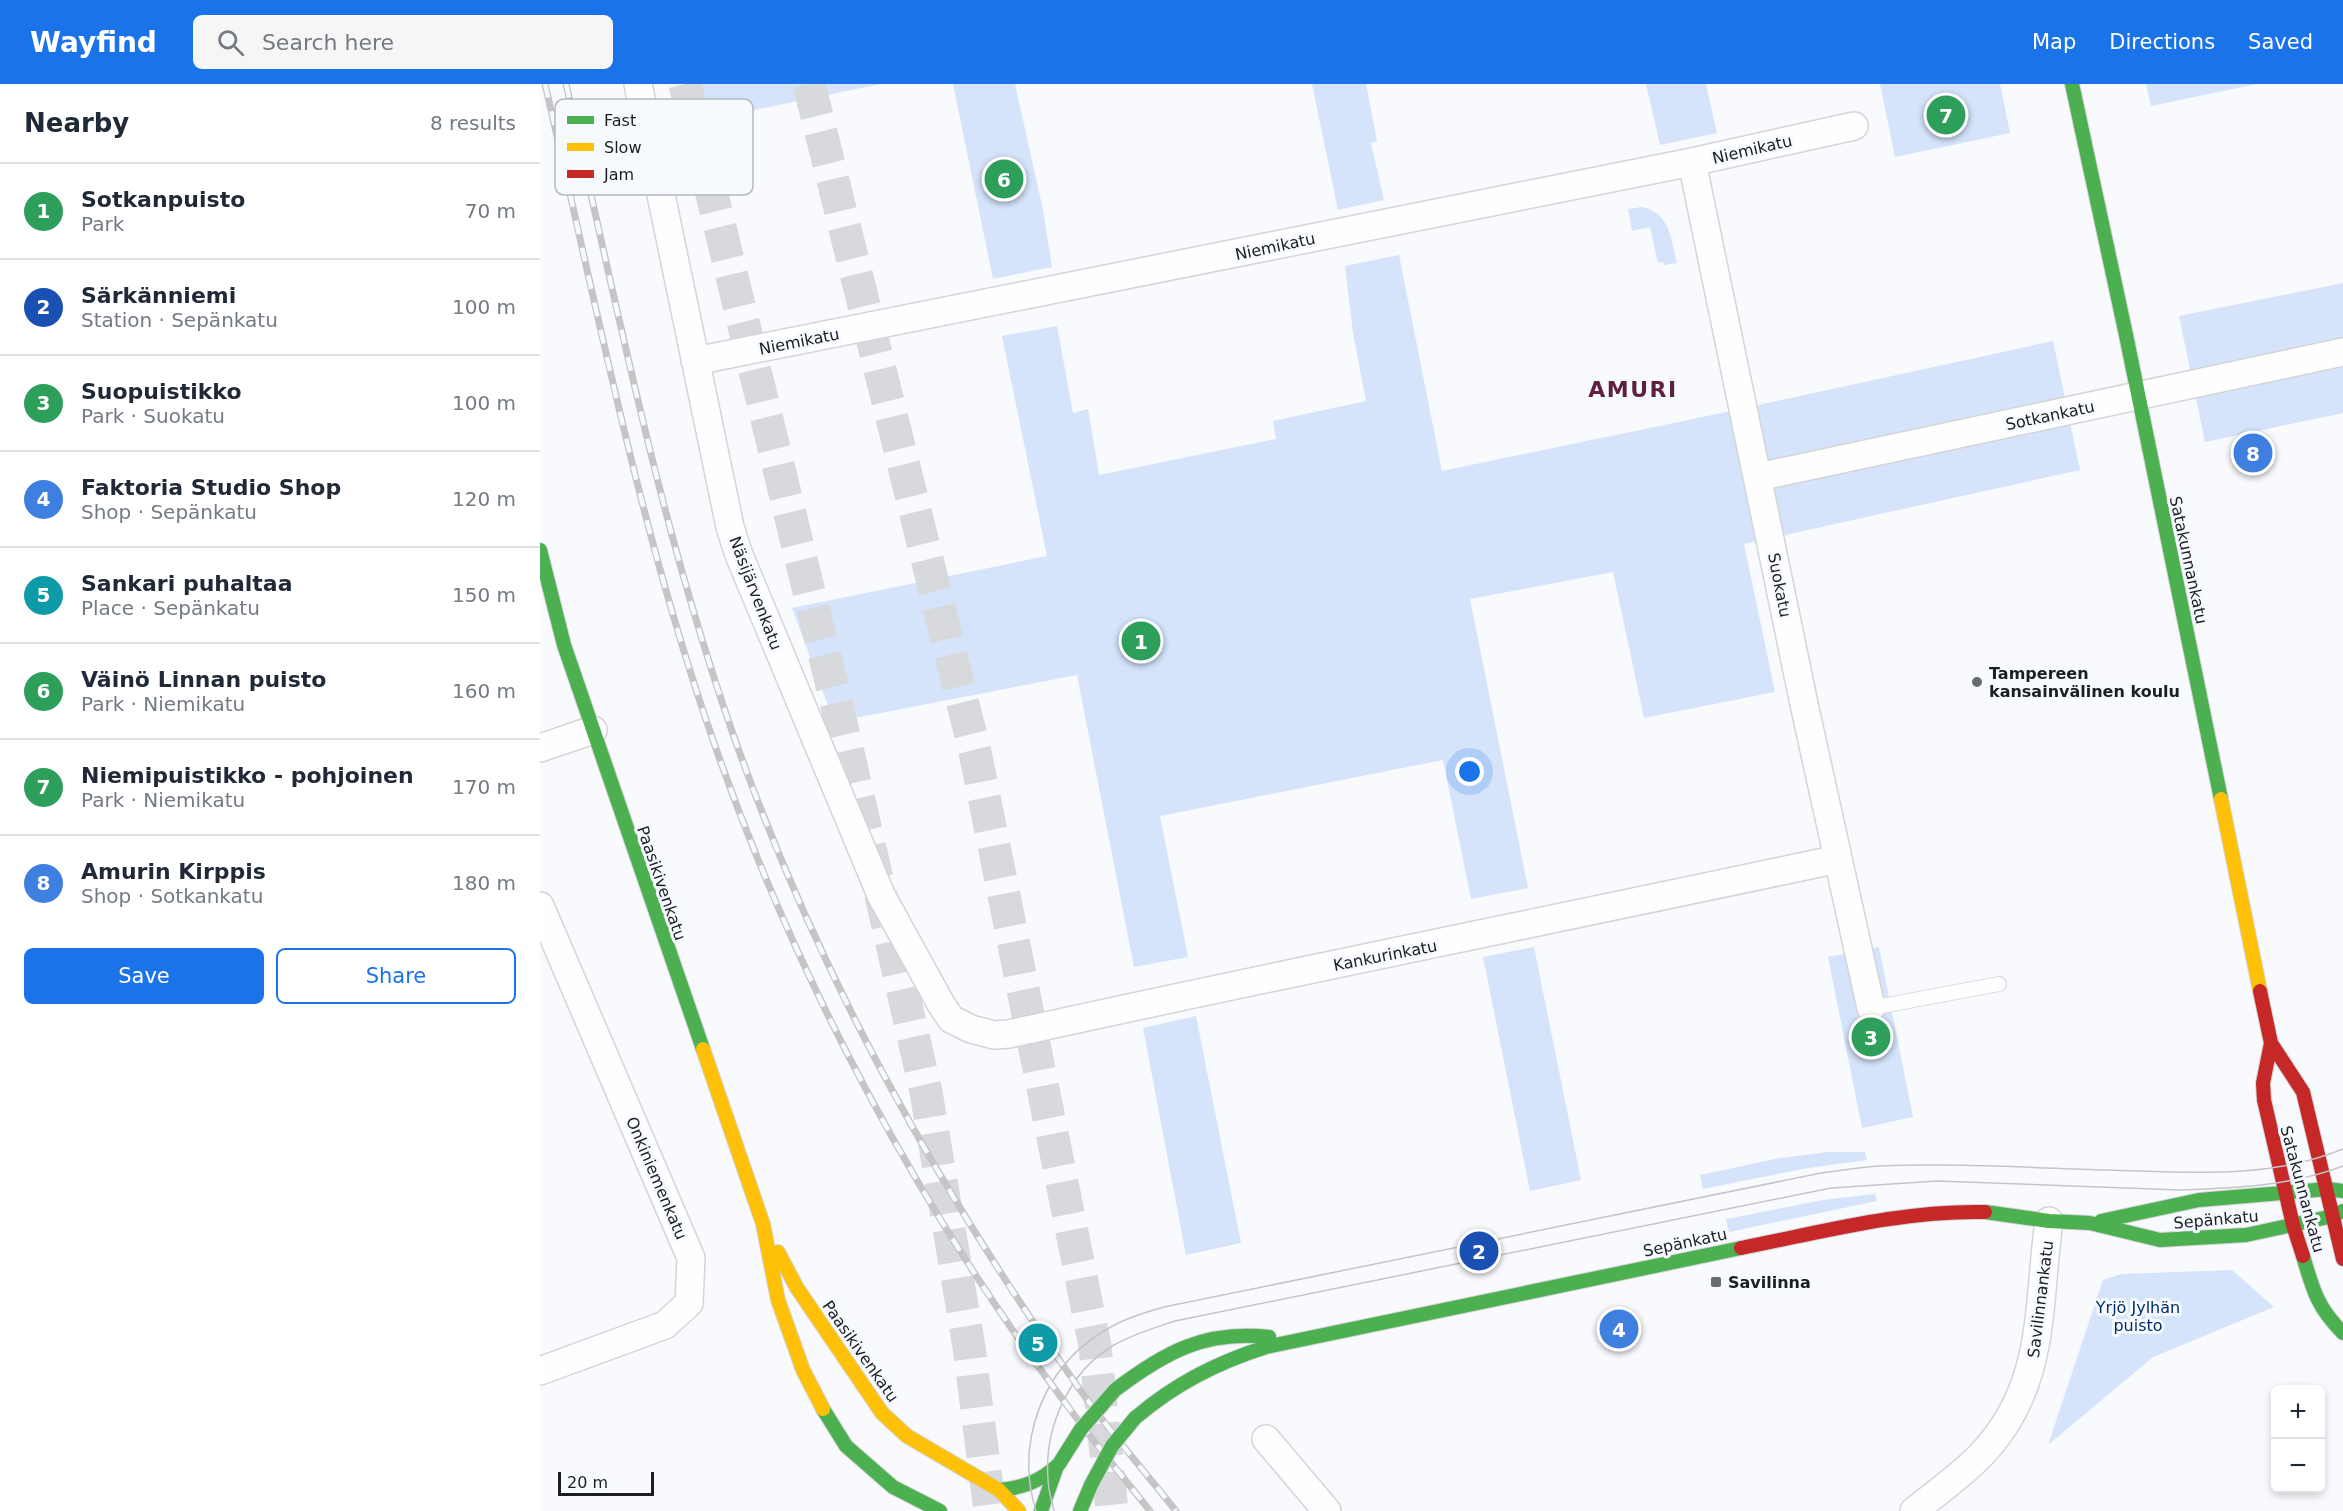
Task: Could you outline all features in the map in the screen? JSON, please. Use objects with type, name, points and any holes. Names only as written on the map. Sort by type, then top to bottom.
[{"type":"main road","name":"Satakunnankatu","points":[[2072,84],[2271,1043],[2263,1083],[2264,1100],[2293,1225],[2316,1298],[2327,1317],[2343,1334]]},
{"type":"main road","name":"Paasikivenkatu","points":[[540,550],[564,645],[763,1224],[778,1300],[803,1370],[831,1425],[846,1446],[893,1487],[940,1511]]},
{"type":"main road","name":"Satakunnankatu","points":[[2271,1043],[2303,1092],[2328,1189],[2338,1214],[2343,1259]]},
{"type":"main road","name":"Sepänkatu","points":[[2090,1223],[2199,1200],[2328,1189],[2343,1191]]},
{"type":"main road","name":"Sepänkatu","points":[[1082,1505],[1112,1446],[1135,1418],[1166,1393],[1210,1366],[1288,1341],[1893,1217],[1963,1211],[1991,1212],[2049,1221],[2090,1223],[2160,1240],[2246,1235],[2338,1214]]},
{"type":"main road","name":"Paasikivenkatu","points":[[763,1224],[797,1288],[882,1413],[907,1436],[999,1490],[1019,1511]]},
{"type":"main road","name":"Sepänkatu","points":[[1041,1511],[1058,1465],[1081,1429],[1115,1390],[1165,1353],[1192,1342],[1230,1334],[1256,1335],[1288,1341]]},
{"type":"main road","name":"Sepänkatu","points":[[999,1490],[1029,1486],[1041,1480],[1058,1465]]},
{"type":"street","name":"Näsijärvenkatu","points":[[638,84],[641,99]]},
{"type":"street","name":"Niemikatu","points":[[695,361],[1692,162],[1854,126]]},
{"type":"street","name":"Suokatu","points":[[1692,162],[1870,1008]]},
{"type":"street","name":"Näsijärvenkatu","points":[[661,195],[730,527],[750,585],[881,895],[941,1004]]},
{"type":"street","name":"Sotkankatu","points":[[1758,477],[2343,352]]},
{"type":"street","points":[[540,748],[593,730]]},
{"type":"street","name":"Kankurinkatu","points":[[941,1004],[951,1019],[970,1029],[994,1035],[1009,1034],[1838,859]]},
{"type":"street","name":"Onkiniemenkatu","points":[[540,906],[690,1258],[689,1302],[665,1325],[540,1371]]},
{"type":"street","name":"Savilinnankatu","points":[[1914,1511],[1981,1456],[2002,1430],[2020,1398],[2031,1371],[2036,1345],[2049,1221]]},
{"type":"street","points":[[1266,1439],[1327,1511]]},
{"type":"lane","points":[[1870,1008],[1999,984]]},
{"type":"green space","points":[[684,84],[880,84],[753,110],[753,99],[687,99]]},
{"type":"green space","points":[[953,84],[1015,84],[1043,210],[1052,267],[993,279]]},
{"type":"green space","points":[[1312,84],[1366,84],[1377,141],[1371,143],[1384,200],[1338,210]]},
{"type":"green space","points":[[1646,84],[1706,84],[1717,133],[1660,145]]},
{"type":"green space","points":[[1880,84],[2000,84],[2010,133],[1895,157]]},
{"type":"green space","points":[[2146,84],[2257,84],[2151,106]]},
{"type":"green space","points":[[1642,207],[1651,210],[1664,221],[1671,236],[1677,263],[1664,265],[1663,262],[1658,263],[1650,227],[1632,231],[1628,209]]},
{"type":"green space","points":[[1399,255],[1442,471],[2053,341],[2080,470],[1744,544],[1775,692],[1644,718],[1613,572],[1470,599],[1528,888],[1471,899],[1443,760],[1160,816],[1188,957],[1134,967],[1077,675],[834,722],[792,608],[1047,556],[1002,336],[1057,326],[1073,413],[1088,409],[1099,475],[1276,439],[1273,421],[1366,401],[1353,333],[1345,266]]},
{"type":"green space","points":[[2343,283],[2343,413],[2205,442],[2179,316]]},
{"type":"green space","points":[[1534,947],[1581,1180],[1530,1191],[1483,957]]},
{"type":"green space","points":[[1879,947],[1913,1117],[1862,1128],[1828,957]]},
{"type":"green space","points":[[1196,1016],[1241,1243],[1186,1255],[1143,1028]]},
{"type":"green space","points":[[1827,1152],[1865,1152],[1867,1160],[1808,1168],[1703,1189],[1700,1175],[1775,1159]]},
{"type":"green space","points":[[1875,1194],[1877,1201],[1729,1232],[1726,1219],[1823,1200]]},
{"type":"green space","name":"Yrjö Jylhän puisto","points":[[2232,1270],[2274,1307],[2153,1357],[2048,1445],[2103,1280],[2121,1274]]},
{"type":"tunnel","points":[[685,84],[689,99]]},
{"type":"tunnel","points":[[809,84],[975,752],[1095,1346],[1112,1511]]},
{"type":"tunnel","points":[[712,195],[844,735],[926,1092],[969,1347],[990,1511]]},
{"type":"tram line","points":[[1036,1511],[1030,1485],[1029,1459],[1032,1434],[1039,1409],[1050,1386],[1064,1365],[1082,1347],[1104,1331],[1126,1320],[1164,1307],[1821,1173],[1908,1165],[2227,1172],[2286,1166],[2343,1149]]},
{"type":"tram line","points":[[1054,1511],[1048,1483],[1050,1440],[1055,1421],[1072,1385],[1098,1356],[1114,1345],[1136,1334],[1175,1321],[1831,1188],[1937,1181],[2180,1190],[2242,1187],[2283,1182],[2324,1173],[2343,1166]]},
{"type":"railway","points":[[545,84],[555,128]]},
{"type":"railway","points":[[566,84],[569,99]]},
{"type":"railway","points":[[570,195],[620,415],[663,579],[713,740],[782,917],[866,1090],[963,1256],[1016,1335],[1072,1412],[1150,1511]]},
{"type":"railway","points":[[591,195],[640,411],[683,574],[733,734],[802,909],[884,1076],[978,1237],[1083,1394],[1176,1511]]},
{"type":"traffic: fast","points":[[2072,84],[2221,799]]},
{"type":"traffic: fast","points":[[540,550],[564,645],[703,1049]]},
{"type":"traffic: fast","points":[[2101,1221],[2199,1200],[2328,1189],[2343,1191]]},
{"type":"traffic: fast","points":[[1985,1212],[2049,1221],[2090,1223],[2160,1240],[2246,1235],[2333,1216],[2343,1211]]},
{"type":"traffic: fast","points":[[1135,1418],[1165,1395],[1197,1376],[1230,1360],[1266,1347],[1741,1248]]},
{"type":"traffic: fast","points":[[2303,1256],[2317,1298],[2327,1315],[2343,1333]]},
{"type":"traffic: fast","points":[[1115,1390],[1151,1365],[1187,1347],[1225,1337],[1269,1337]]},
{"type":"traffic: fast","points":[[1059,1464],[1081,1429],[1115,1390]]},
{"type":"traffic: fast","points":[[823,1409],[846,1446],[893,1487],[940,1511]]},
{"type":"traffic: fast","points":[[1091,1485],[1112,1446],[1135,1418]]},
{"type":"traffic: fast","points":[[999,1490],[1031,1483],[1059,1464]]},
{"type":"traffic: fast","points":[[1041,1511],[1057,1466]]},
{"type":"traffic: fast","points":[[1080,1511],[1091,1485]]},
{"type":"traffic: slow","points":[[2221,799],[2260,991]]},
{"type":"traffic: slow","points":[[703,1049],[763,1224],[778,1300],[803,1370],[823,1409]]},
{"type":"traffic: slow","points":[[778,1252],[797,1288],[882,1413],[907,1436],[999,1490],[1019,1511]]},
{"type":"traffic: jam","points":[[2260,991],[2271,1043],[2263,1083],[2264,1100],[2293,1225],[2303,1256]]},
{"type":"traffic: jam","points":[[2271,1043],[2303,1092],[2343,1259]]},
{"type":"traffic: jam","points":[[1741,1248],[1893,1218],[1954,1212],[1985,1212]]},
{"type":"place","name":"Niemipuistikko - pohjoinen","points":[[1946,115]]},
{"type":"place","name":"Väinö Linnan puisto","points":[[1004,179]]},
{"type":"place","name":"Amurin Kirppis","points":[[2253,453]]},
{"type":"place","name":"Sotkanpuisto","points":[[1141,641]]},
{"type":"place","name":"Tampereen kansainvälinen koulu","points":[[1977,682]]},
{"type":"place","name":"Suopuistikko","points":[[1871,1037]]},
{"type":"place","name":"Särkänniemi","points":[[1479,1251]]},
{"type":"place","name":"Savilinna","points":[[1716,1282]]},
{"type":"place","name":"Faktoria Studio Shop","points":[[1619,1329]]},
{"type":"place","name":"Sankari puhaltaa","points":[[1038,1343]]},
{"type":"district","name":"AMURI","points":[[1633,389]]}]
